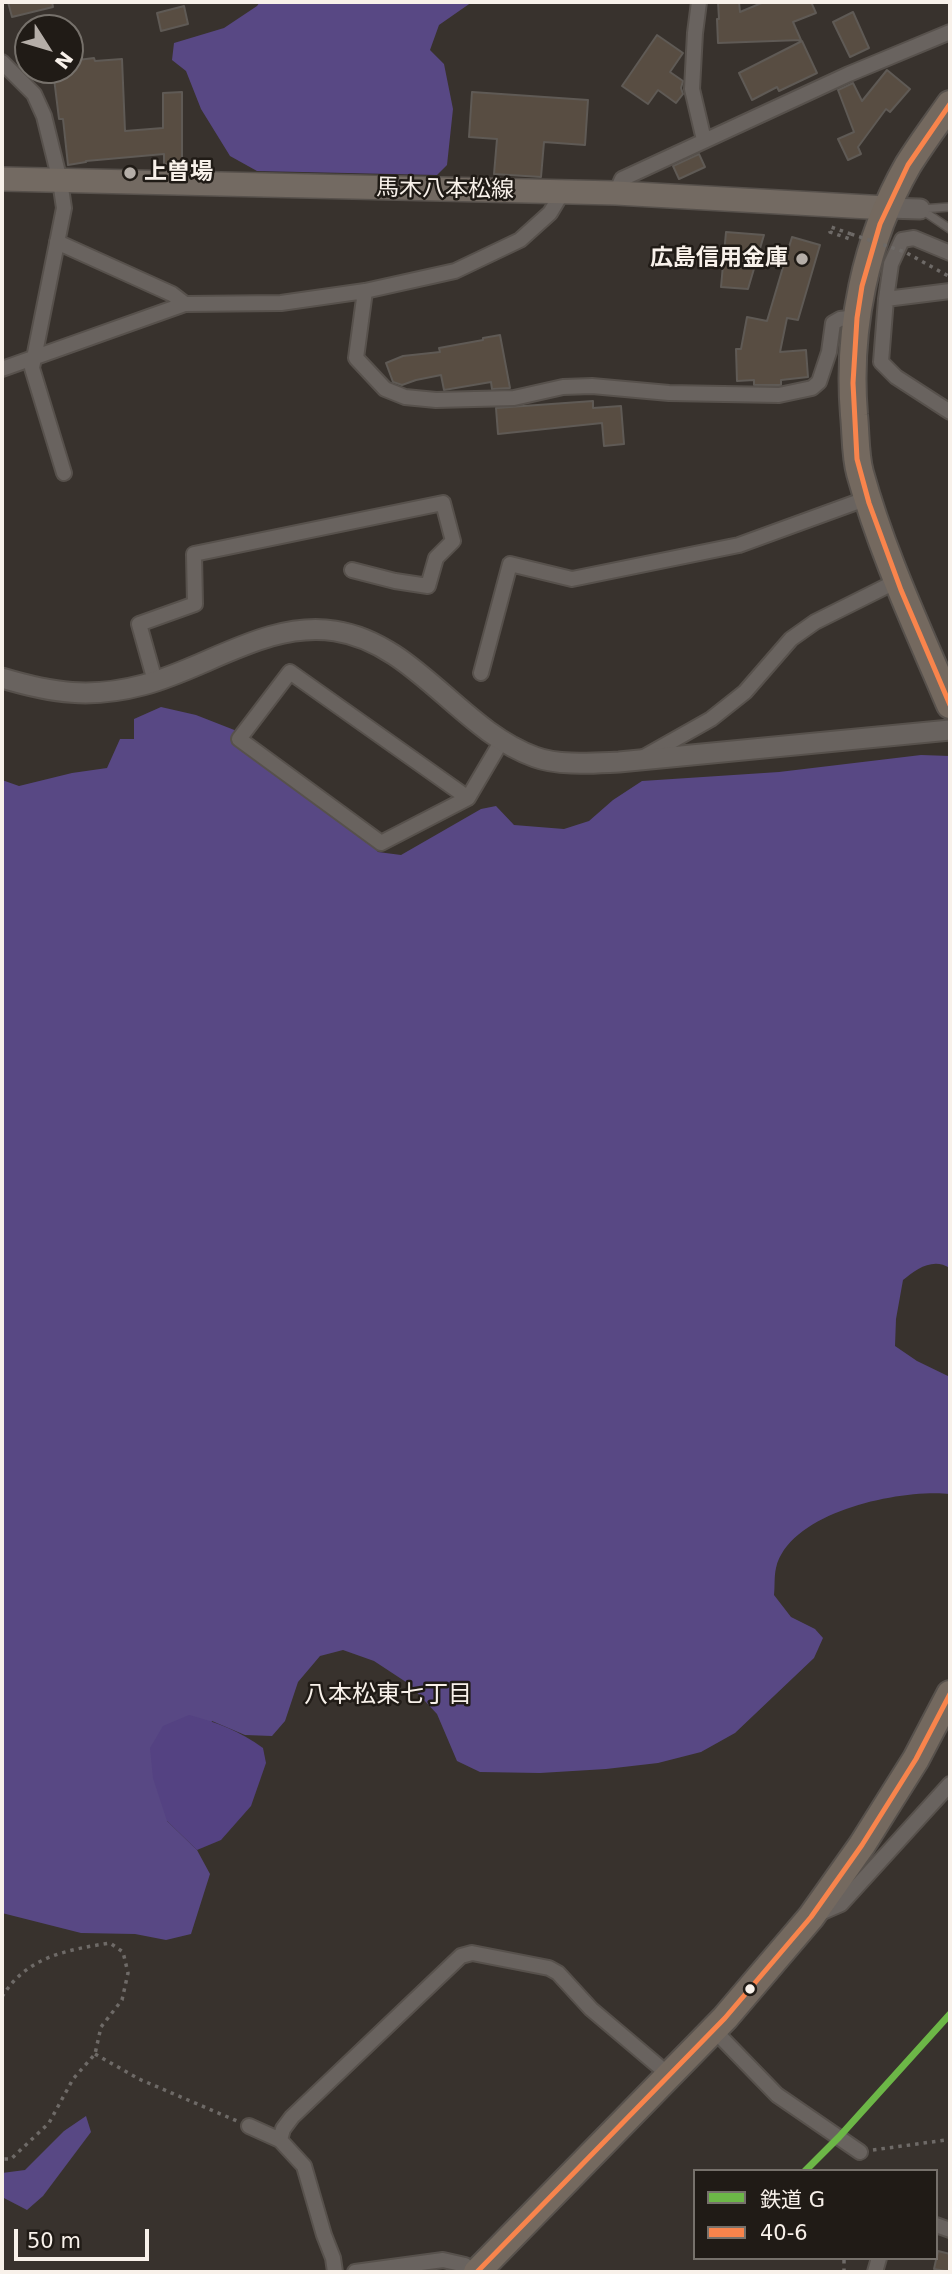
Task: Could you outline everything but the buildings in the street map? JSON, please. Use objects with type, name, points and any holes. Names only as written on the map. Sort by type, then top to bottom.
[{"type":"highway","points":[[950,104],[908,165],[872,246],[857,317],[852,385],[859,470],[897,581],[950,705]]},
{"type":"highway","points":[[477,2272],[713,2029],[811,1917],[862,1845],[916,1759],[950,1694]]},
{"type":"main road","name":"馬木八本松線","points":[[2,178],[616,193],[887,208]]},
{"type":"street","points":[[699,2],[692,89],[704,140]]},
{"type":"street","points":[[616,193],[622,179],[849,75],[950,33]]},
{"type":"street","points":[[2,50],[6,66],[34,94],[44,116],[64,208],[32,368],[64,473]]},
{"type":"street","points":[[2,369],[186,304],[281,303],[365,291],[454,271],[520,240],[550,213],[562,193]]},
{"type":"street","points":[[887,208],[920,209]]},
{"type":"street","points":[[950,253],[914,238],[902,240],[891,264],[890,298],[881,362],[896,377],[950,412]]},
{"type":"street","points":[[57,242],[172,293],[186,304]]},
{"type":"street","points":[[365,291],[356,358],[385,388],[405,397],[436,400],[514,398],[563,387],[592,386],[669,393],[779,395],[812,388],[819,382],[829,352],[833,323],[840,318],[857,317]]},
{"type":"street","points":[[890,298],[950,291]]},
{"type":"street","points":[[481,673],[510,565],[572,579],[740,545],[869,498]]},
{"type":"street","points":[[155,681],[139,624],[195,604],[194,554],[443,503],[453,541],[436,558],[428,586],[396,582],[352,570]]},
{"type":"street","points":[[641,759],[711,719],[745,692],[792,639],[815,622],[897,581]]},
{"type":"street","points":[[2,678],[63,693],[104,692],[143,685],[281,634],[335,631],[368,639],[397,656],[471,720],[501,742],[537,758],[579,763],[641,759],[950,730]]},
{"type":"street","points":[[468,798],[290,672],[239,739],[381,843],[468,798],[501,742]]},
{"type":"street","points":[[811,1917],[841,1904],[950,1784]]},
{"type":"street","points":[[280,2140],[292,2117],[461,1956],[472,1953],[549,1968],[558,1973],[591,2009],[669,2074]]},
{"type":"street","points":[[713,2029],[777,2095],[859,2152]]},
{"type":"street","points":[[249,2126],[280,2140],[304,2166],[335,2272]]},
{"type":"street","points":[[355,2272],[443,2260],[465,2265],[471,2272]]},
{"type":"lane","points":[[920,209],[950,206]]},
{"type":"lane","points":[[920,209],[950,229]]},
{"type":"path","points":[[849,239],[830,232],[831,227],[905,252],[950,277]]},
{"type":"path","points":[[2,1997],[12,1980],[37,1961],[75,1948],[110,1942],[123,1952],[128,1973],[122,2000],[102,2027],[95,2053],[73,2079],[50,2123],[11,2158],[2,2159]]},
{"type":"path","points":[[95,2053],[139,2079],[249,2126]]},
{"type":"path","points":[[859,2152],[946,2140],[950,2143]]},
{"type":"shaded area","points":[[260,2],[472,2],[439,25],[430,50],[444,64],[453,109],[447,165],[437,175],[257,171],[230,156],[201,109],[186,71],[172,60],[174,43],[224,28]]},
{"type":"shaded area","points":[[161,707],[196,715],[242,733],[356,824],[378,852],[401,855],[481,809],[496,806],[514,825],[564,829],[589,821],[613,800],[642,781],[779,772],[921,755],[950,756],[950,1268],[931,1264],[919,1268],[903,1280],[896,1319],[895,1346],[917,1361],[950,1377],[950,1494],[904,1495],[850,1508],[824,1518],[802,1532],[785,1548],[776,1568],[774,1595],[791,1617],[815,1629],[823,1638],[814,1658],[735,1733],[701,1752],[658,1763],[606,1769],[540,1773],[480,1772],[457,1761],[437,1714],[409,1684],[374,1661],[343,1650],[320,1656],[298,1682],[285,1721],[272,1736],[245,1735],[212,1721],[167,1821],[197,1850],[210,1874],[191,1934],[166,1940],[135,1934],[81,1933],[2,1913],[2,780],[19,786],[72,773],[107,768],[120,739],[134,739],[134,719]]},
{"type":"shaded area","points":[[189,1715],[246,1737],[263,1748],[266,1763],[251,1806],[221,1840],[197,1850],[167,1821],[153,1778],[150,1748],[163,1726]]},
{"type":"shaded area","points":[[86,2116],[91,2132],[43,2196],[27,2210],[2,2197],[2,2173],[25,2170],[64,2131]]},
{"type":"rail line","name":"G","points":[[807,2169],[950,2014]]},
{"type":"transit line","name":"40-6","points":[[950,104],[908,165],[880,224],[862,286],[853,383],[857,459],[869,503],[901,590],[950,705]]},
{"type":"transit line","name":"40-6","points":[[477,2272],[725,2018],[811,1917],[862,1845],[916,1759],[950,1694]]},
{"type":"place","name":"上曽場","points":[[130,173]]},
{"type":"place","name":"広島信用金庫","points":[[802,259]]},
{"type":"district","name":"八本松東七丁目","points":[[388,1696]]}]
